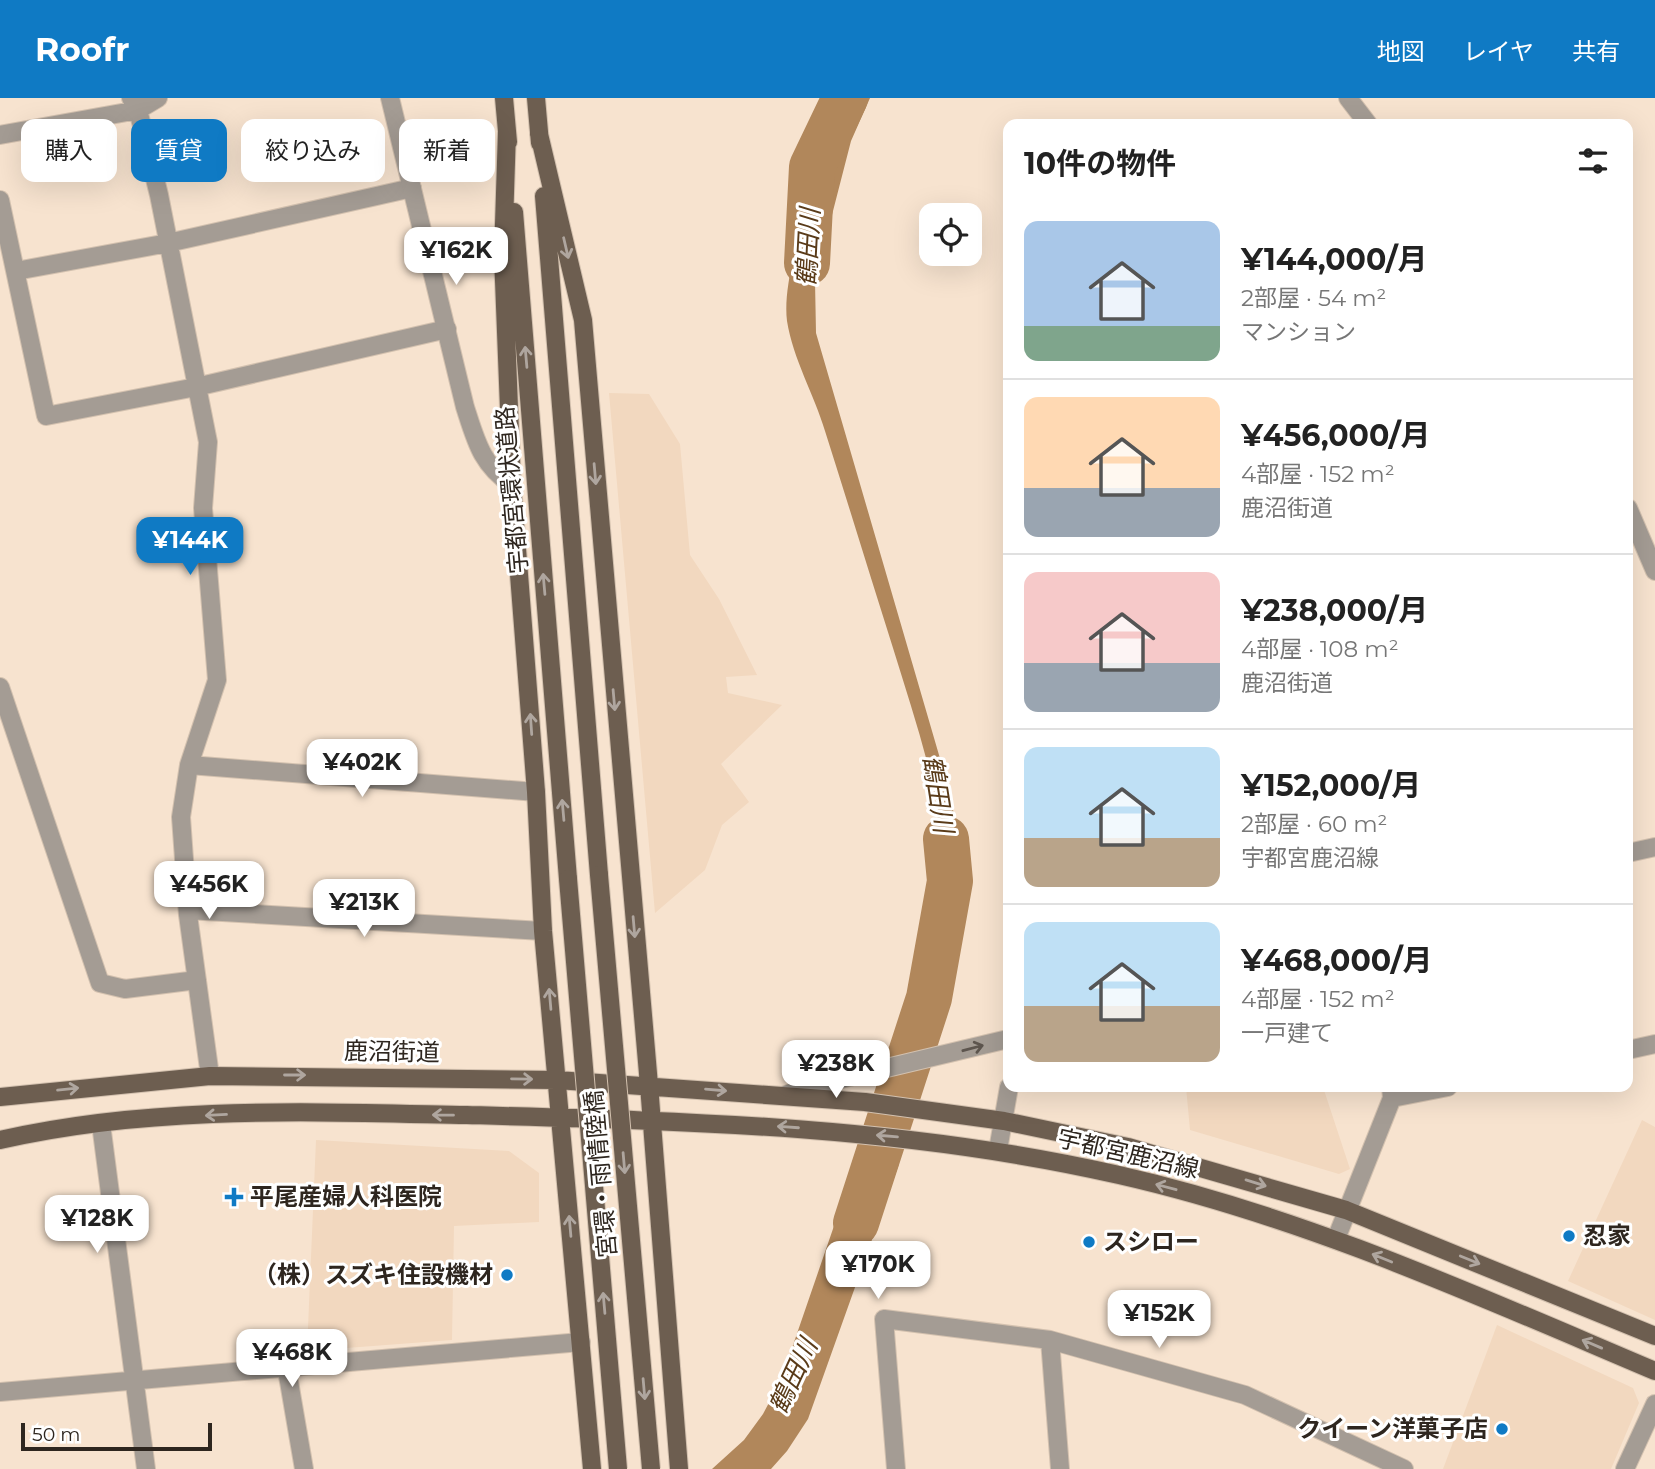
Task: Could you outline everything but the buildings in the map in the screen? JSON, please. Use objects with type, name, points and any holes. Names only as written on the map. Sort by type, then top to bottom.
[{"type":"main road","name":"宇都宮環状道路","points":[[504,98],[568,878]]},
{"type":"main road","points":[[536,98],[539,134],[583,320],[679,1469]]},
{"type":"main road","points":[[507,131],[503,255],[512,485],[536,792],[543,931],[592,1469]]},
{"type":"main road","name":"宮環・雨情陸橋","points":[[539,134],[599,875],[651,1469]]},
{"type":"main road","name":"宮環・雨情陸橋","points":[[568,878],[618,1469]]},
{"type":"main road","name":"鹿沼街道","points":[[0,1097],[210,1076],[556,1080],[865,1102]]},
{"type":"main road","name":"宇都宮鹿沼線","points":[[865,1102],[1004,1121],[1140,1151],[1346,1210],[1655,1336]]},
{"type":"main road","points":[[0,1140],[156,1118],[280,1112],[560,1116]]},
{"type":"main road","name":"宇都宮鹿沼線","points":[[560,1116],[651,1118],[918,1138],[998,1150],[1123,1175],[1336,1239],[1655,1371]]},
{"type":"street","points":[[0,135],[158,98]]},
{"type":"street","points":[[390,98],[465,407],[482,455],[493,472],[512,485]]},
{"type":"street","points":[[1348,98],[1364,119]]},
{"type":"street","points":[[134,104],[168,243],[208,442],[203,508],[217,680],[190,765],[181,817],[188,909],[210,1076]]},
{"type":"street","points":[[16,271],[168,243],[412,188]]},
{"type":"street","points":[[0,200],[46,416],[196,387],[447,329]]},
{"type":"street","points":[[1633,520],[1655,571]]},
{"type":"street","points":[[0,687],[100,983],[125,989],[197,980]]},
{"type":"street","points":[[190,765],[536,792]]},
{"type":"street","points":[[1633,852],[1655,847]]},
{"type":"street","points":[[188,909],[543,931]]},
{"type":"street","name":"鹿沼街道","points":[[783,1096],[1003,1039]]},
{"type":"street","points":[[1633,1049],[1655,1044]]},
{"type":"street","points":[[998,1150],[1008,1092]]},
{"type":"street","points":[[1336,1239],[1392,1093]]},
{"type":"street","points":[[101,1124],[132,1382],[146,1469]]},
{"type":"street","points":[[896,1469],[884,1319],[1050,1340],[1245,1395],[1404,1469]]},
{"type":"street","points":[[1050,1340],[1060,1469]]},
{"type":"street","points":[[0,1392],[287,1370],[581,1342]]},
{"type":"street","points":[[287,1370],[304,1469]]},
{"type":"street","points":[[1625,1469],[1655,1404]]},
{"type":"shaded area","points":[[609,393],[649,394],[680,444],[690,555],[719,599],[757,675],[726,677],[728,693],[782,705],[721,764],[749,802],[722,825],[705,870],[655,913]]},
{"type":"shaded area","points":[[1186,1092],[1325,1092],[1350,1169],[1339,1174],[1190,1130]]},
{"type":"shaded area","points":[[1642,1120],[1655,1127],[1655,1320],[1568,1281]]},
{"type":"shaded area","points":[[316,1140],[509,1151],[539,1173],[539,1222],[454,1226],[452,1340],[307,1351]]},
{"type":"shaded area","points":[[1497,1325],[1633,1388],[1639,1403],[1611,1469],[1443,1469]]},
{"type":"water","points":[[849,98],[870,98],[851,141],[815,281],[816,333],[946,779],[955,820],[959,859],[960,884],[955,936],[932,1037],[906,1042],[930,991],[940,959],[946,919],[943,840],[917,724],[825,431],[794,349],[787,321],[787,298],[798,240],[818,177]]},
{"type":"water","points":[[856,1162],[899,1164],[808,1419],[787,1451],[771,1469],[712,1469],[744,1440],[763,1414],[781,1380]]},
{"type":"waterway","name":"鶴田川","points":[[807,263],[812,167],[845,98]]},
{"type":"waterway","name":"鶴田川","points":[[856,1223],[929,998],[950,881],[946,839]]},
{"type":"place","name":"平尾産婦人科医院","points":[[234,1197]]},
{"type":"place","name":"忍家","points":[[1569,1236]]},
{"type":"place","name":"スシロー","points":[[1089,1242]]},
{"type":"place","name":"（株）スズキ住設機材","points":[[507,1275]]},
{"type":"place","name":"クイーン洋菓子店","points":[[1502,1429]]}]
